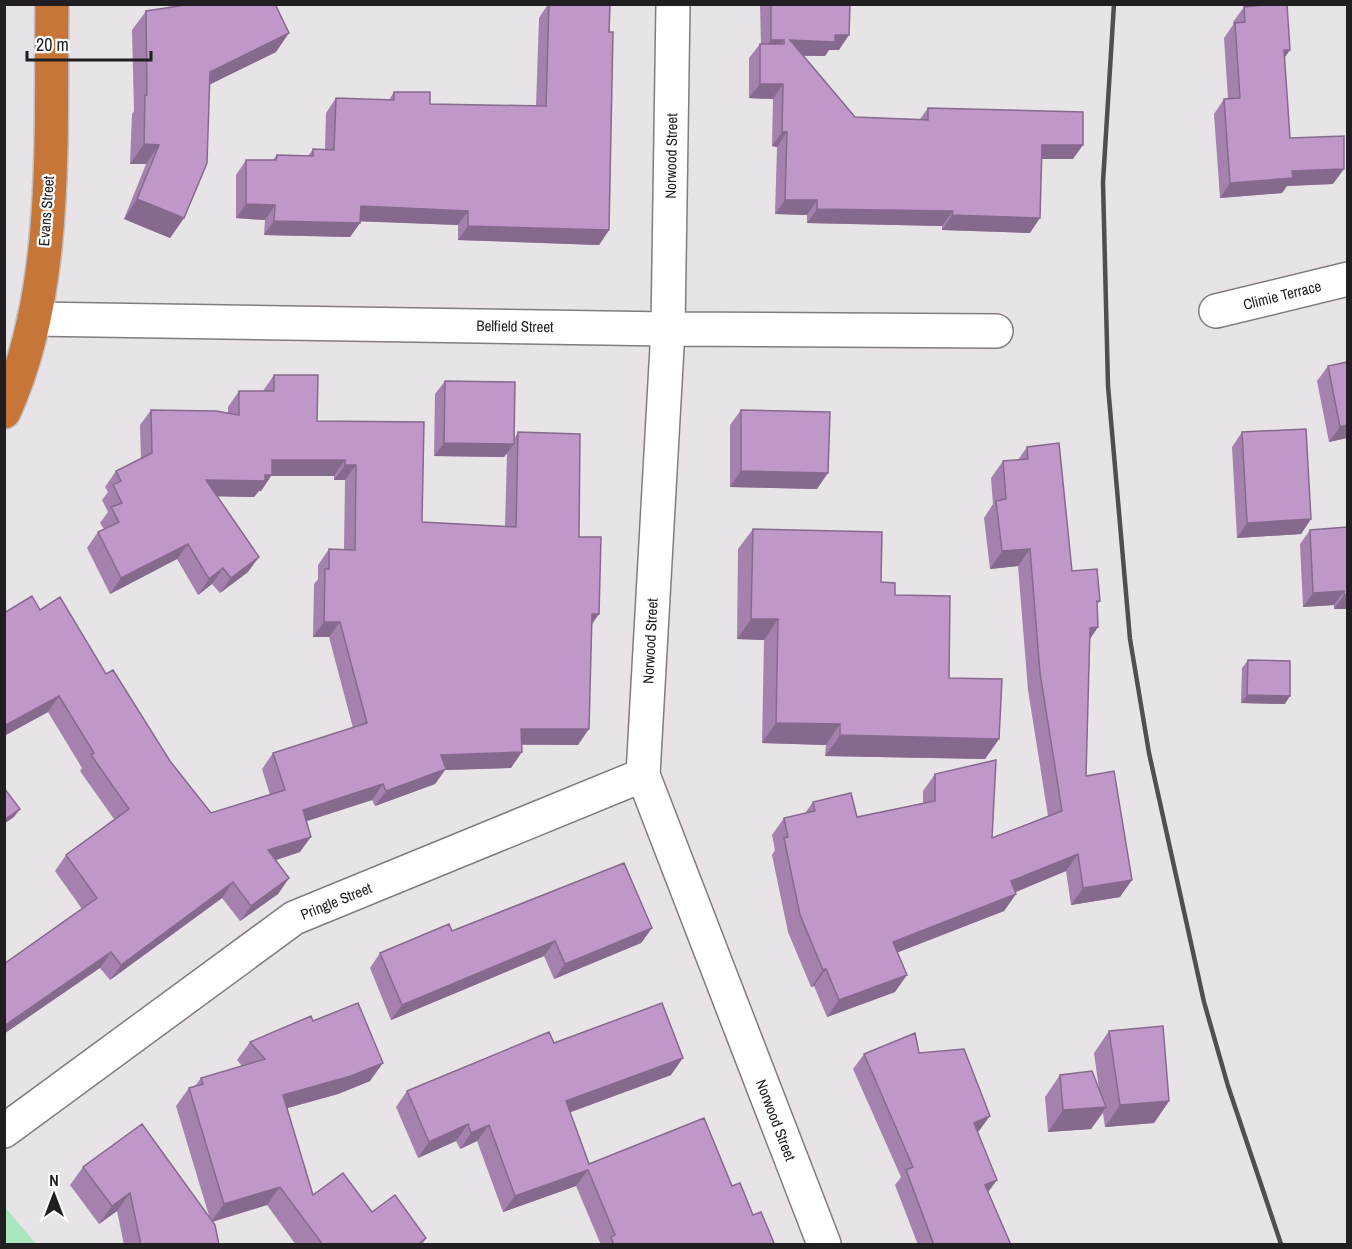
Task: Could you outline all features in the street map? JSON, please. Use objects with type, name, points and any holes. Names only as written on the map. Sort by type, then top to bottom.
[{"type":"highway","name":"Evans Street","points":[[4,412],[20,374],[34,319],[43,260],[48,183],[52,4]]},
{"type":"street","name":"Norwood Street","points":[[673,4],[668,329],[643,775],[824,1245]]},
{"type":"street","name":"Climie Terrace","points":[[1216,311],[1347,279]]},
{"type":"street","name":"Belfield Street","points":[[34,319],[668,329],[996,331]]},
{"type":"street","name":"Pringle Street","points":[[4,1131],[294,918],[643,775]]},
{"type":"green space","points":[[5,1207],[36,1244],[5,1244]]},
{"type":"building","points":[[192,4],[275,4],[289,33],[210,72],[207,163],[184,218],[137,199],[159,145],[144,144],[145,95],[147,95],[146,11]]},
{"type":"building","points":[[549,4],[610,5],[609,32],[613,32],[609,230],[468,226],[468,211],[361,206],[360,223],[274,221],[275,205],[246,204],[246,160],[276,160],[277,155],[313,156],[313,149],[334,150],[336,98],[394,100],[394,92],[430,92],[430,104],[546,106]]},
{"type":"building","points":[[771,4],[850,4],[849,35],[835,35],[835,42],[790,40],[855,117],[928,120],[928,108],[1083,112],[1083,145],[1042,145],[1040,218],[952,215],[953,211],[817,209],[817,200],[785,200],[787,132],[782,132],[783,84],[760,84],[760,44],[784,44],[784,40],[771,40]]},
{"type":"building","points":[[1287,4],[1290,50],[1284,50],[1290,138],[1344,136],[1344,169],[1292,171],[1293,178],[1230,183],[1224,99],[1240,98],[1235,23],[1245,22],[1244,7]]},
{"type":"building","points":[[1347,362],[1347,425],[1340,427],[1328,366]]},
{"type":"building","points":[[274,375],[318,375],[317,421],[424,422],[422,522],[516,527],[518,432],[580,434],[579,537],[601,537],[599,614],[592,614],[589,729],[521,729],[522,752],[441,755],[446,769],[386,791],[383,784],[303,810],[311,837],[268,850],[289,878],[251,906],[233,882],[121,965],[111,952],[4,1026],[4,964],[97,898],[66,855],[129,809],[91,755],[94,753],[59,696],[4,726],[4,613],[32,596],[40,610],[60,597],[106,674],[113,670],[170,761],[211,813],[285,790],[273,753],[367,723],[340,622],[324,622],[325,569],[329,569],[329,549],[355,550],[356,465],[345,465],[345,460],[272,460],[272,475],[265,475],[265,481],[206,480],[259,557],[231,578],[223,568],[209,579],[188,544],[121,578],[98,532],[119,522],[111,507],[122,503],[113,485],[121,481],[116,471],[152,453],[151,410],[216,411],[239,415],[239,391],[274,391]]},
{"type":"building","points":[[445,381],[515,382],[514,444],[444,443]]},
{"type":"building","points":[[741,410],[830,412],[828,473],[741,471]]},
{"type":"building","points":[[1306,429],[1311,519],[1247,523],[1242,432]]},
{"type":"building","points":[[1059,443],[1072,571],[1097,569],[1100,601],[1097,601],[1098,627],[1090,628],[1086,776],[1114,771],[1132,880],[1083,888],[1078,854],[1011,881],[1016,894],[893,942],[907,975],[839,1000],[826,969],[823,970],[800,915],[784,838],[788,837],[784,818],[815,811],[813,802],[851,793],[857,817],[935,801],[935,774],[996,760],[992,838],[1062,811],[1040,673],[1030,549],[1002,551],[996,501],[1006,499],[1003,461],[1028,459],[1027,447]]},
{"type":"building","points":[[1347,527],[1347,595],[1344,595],[1344,591],[1313,593],[1310,530]]},
{"type":"building","points":[[753,529],[882,532],[881,582],[895,583],[895,595],[950,596],[949,678],[1002,679],[999,739],[840,735],[840,724],[776,723],[778,619],[751,619]]},
{"type":"building","points":[[1248,660],[1290,661],[1290,696],[1247,695]]},
{"type":"building","points":[[4,788],[20,809],[4,820]]},
{"type":"building","points":[[624,863],[652,928],[565,964],[555,941],[402,1005],[380,953],[449,924],[452,931]]},
{"type":"building","points":[[358,1003],[383,1063],[351,1076],[283,1095],[313,1195],[343,1173],[372,1212],[395,1195],[426,1238],[417,1245],[323,1245],[280,1187],[224,1204],[189,1088],[203,1084],[201,1078],[265,1059],[250,1042],[311,1016],[313,1021]]},
{"type":"building","points":[[662,1003],[683,1058],[566,1101],[589,1164],[704,1118],[732,1186],[740,1183],[753,1215],[761,1212],[774,1243],[771,1245],[614,1245],[611,1237],[615,1235],[588,1170],[515,1196],[489,1125],[471,1133],[468,1124],[429,1142],[407,1091],[549,1032],[554,1043]]},
{"type":"building","points":[[1163,1026],[1169,1101],[1120,1105],[1109,1031]]},
{"type":"building","points":[[915,1033],[919,1053],[964,1049],[990,1116],[974,1123],[997,1180],[985,1185],[1011,1245],[934,1245],[906,1170],[913,1167],[864,1054]]},
{"type":"building","points":[[1092,1071],[1106,1107],[1063,1110],[1060,1075]]},
{"type":"building","points":[[142,1124],[215,1225],[219,1245],[141,1245],[130,1193],[112,1206],[83,1167]]},
{"type":"railway","points":[[1114,4],[1103,182],[1108,386],[1130,639],[1149,753],[1204,1002],[1228,1086],[1281,1244]]}]
